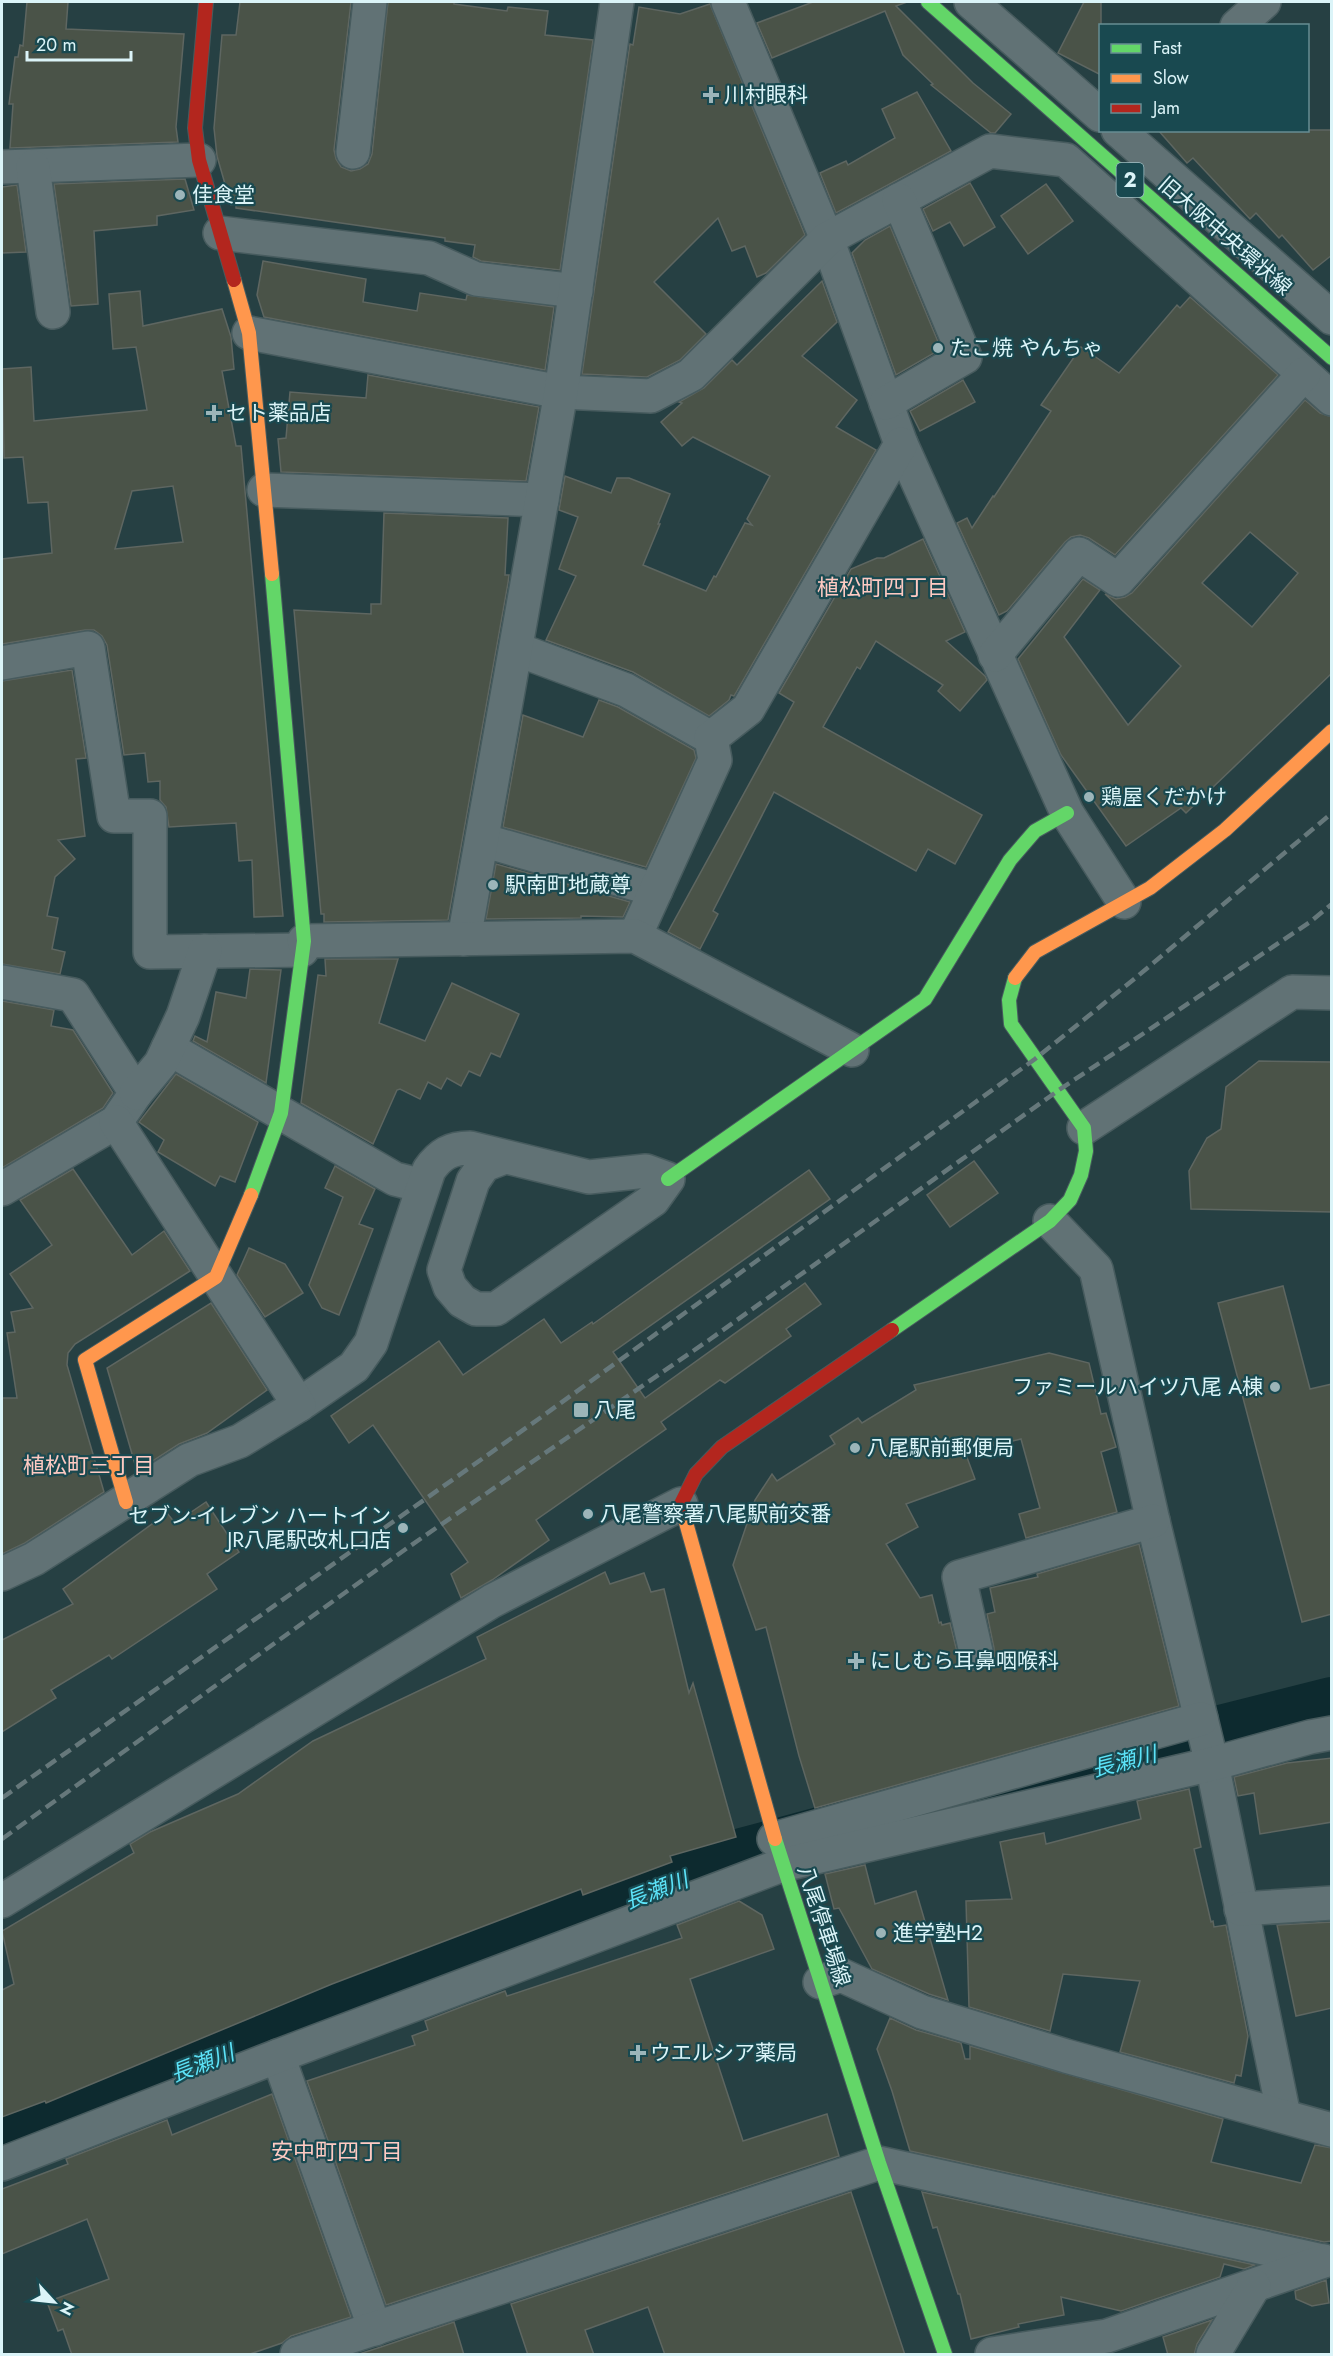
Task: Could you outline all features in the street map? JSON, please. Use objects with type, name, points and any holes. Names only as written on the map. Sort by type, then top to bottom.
[{"type":"street","points":[[126,1502],[85,1360],[216,1277],[245,1210],[281,1113],[303,946],[279,647],[249,333],[199,160],[195,128],[206,2]]},
{"type":"street","points":[[353,152],[370,2]]},
{"type":"street","points":[[464,939],[561,392],[617,2]]},
{"type":"street","points":[[728,2],[827,239],[901,444],[1067,813],[1124,902]]},
{"type":"street","name":"旧大阪中央環状線","points":[[928,2],[1318,366]]},
{"type":"street","points":[[971,2],[1099,113]]},
{"type":"street","points":[[1239,24],[1264,2]]},
{"type":"street","points":[[1120,132],[1332,318]]},
{"type":"street","points":[[249,333],[561,392],[651,396],[691,375],[827,239],[990,151],[1066,160],[1318,366],[1332,399]]},
{"type":"street","points":[[53,312],[17,167],[199,160]]},
{"type":"street","points":[[886,403],[965,357],[899,200]]},
{"type":"street","points":[[220,234],[429,258],[476,279],[576,291]]},
{"type":"street","points":[[995,655],[1079,554],[1118,580],[1318,366]]},
{"type":"street","points":[[711,738],[748,709],[901,444]]},
{"type":"street","points":[[264,490],[542,500]]},
{"type":"street","points":[[2,663],[88,648],[114,816],[150,816],[150,952],[464,939],[635,936],[852,1050]]},
{"type":"street","points":[[516,649],[626,690],[711,738]]},
{"type":"street","points":[[2,1901],[492,1601],[681,1504],[696,1474],[722,1447],[1050,1221],[1070,1200],[1081,1175],[1086,1151],[1084,1128],[1011,1024],[1009,1000],[1015,978],[1035,952],[1150,888],[1225,830],[1332,731]]},
{"type":"street","points":[[635,936],[715,760],[711,738]]},
{"type":"street","points":[[505,1157],[484,1166],[473,1181],[444,1270],[450,1287],[462,1301],[476,1309],[496,1309],[653,1200],[668,1179],[925,999],[1010,860],[1035,831],[1067,813]]},
{"type":"street","points":[[482,840],[656,890]]},
{"type":"street","points":[[2,1189],[116,1122],[161,1063],[183,1016],[205,951]]},
{"type":"street","points":[[2,982],[73,995],[136,1093]]},
{"type":"street","points":[[1084,1128],[1292,992],[1332,993]]},
{"type":"street","points":[[168,1048],[395,1179],[423,1186]]},
{"type":"street","points":[[116,1122],[300,1405]]},
{"type":"street","points":[[2,1574],[34,1558],[126,1502],[189,1460],[240,1441],[300,1405],[354,1367],[371,1343],[429,1170],[437,1159],[447,1152],[459,1148],[470,1148],[589,1177],[603,1186],[609,1199],[607,1232]]},
{"type":"street","points":[[589,1177],[646,1171],[668,1179]]},
{"type":"street","points":[[1050,1221],[1096,1269],[1153,1521],[1207,1742],[1284,2116]]},
{"type":"street","name":"八尾停車場線","points":[[681,1504],[778,1854],[879,2163],[945,2355]]},
{"type":"street","points":[[976,1652],[959,1576],[1153,1521]]},
{"type":"street","points":[[2,2164],[278,2056],[778,1854],[1207,1742],[1310,1737],[1332,1733]]},
{"type":"street","points":[[778,1854],[1207,1742]]},
{"type":"street","points":[[1241,1909],[1332,1903]]},
{"type":"street","points":[[820,1982],[841,1975],[922,2012],[1066,2056],[1332,2130]]},
{"type":"street","points":[[278,2056],[375,2329]]},
{"type":"street","points":[[297,2355],[879,2163],[1327,2260]]},
{"type":"street","points":[[992,2355],[1107,2336],[1327,2260]]},
{"type":"street","points":[[1213,2355],[1254,2286]]},
{"type":"building","points":[[27,2],[68,2],[66,29],[184,34],[176,127],[178,142],[10,148],[13,104],[9,104],[15,57],[18,57],[20,45],[23,46]]},
{"type":"building","points":[[240,2],[351,2],[334,150],[341,167],[351,171],[368,164],[372,154],[388,2],[454,2],[454,4],[507,11],[508,7],[548,11],[545,35],[593,40],[560,270],[481,261],[473,257],[475,245],[445,241],[445,238],[236,208],[236,204],[231,205],[217,156],[214,128],[222,35],[236,35]]},
{"type":"building","points":[[813,2],[907,2],[896,6],[973,83],[1011,114],[995,133],[991,133],[931,85],[933,84],[903,55],[885,11],[772,58],[757,23]]},
{"type":"building","points":[[1084,2],[1101,2],[1099,74],[1058,53]]},
{"type":"building","points":[[710,4],[805,235],[766,273],[757,277],[745,246],[732,251],[718,218],[654,282],[706,334],[680,360],[647,377],[582,374],[630,44],[633,45],[639,7],[680,14]]},
{"type":"building","points":[[917,92],[951,151],[836,213],[820,173],[846,161],[848,165],[895,138],[882,109]]},
{"type":"building","points":[[1332,130],[1332,255],[1313,270],[1282,235],[1279,238],[1256,213],[1250,219],[1193,158],[1187,163],[1160,132]]},
{"type":"building","points":[[185,179],[194,210],[157,216],[157,225],[94,231],[98,304],[71,306],[54,184]]},
{"type":"building","points":[[970,183],[995,227],[964,246],[950,222],[933,231],[923,209]]},
{"type":"building","points":[[1046,184],[1073,221],[1028,254],[1001,216]]},
{"type":"building","points":[[17,185],[26,252],[2,253],[2,187]]},
{"type":"building","points":[[890,226],[941,349],[896,375],[852,253],[865,240]]},
{"type":"building","points":[[263,261],[366,279],[363,302],[417,311],[420,293],[466,300],[467,295],[554,307],[545,370],[264,317],[257,295]]},
{"type":"building","points":[[822,281],[837,322],[802,356],[857,400],[836,427],[876,450],[734,696],[731,695],[729,700],[709,716],[633,672],[546,640],[576,576],[559,569],[578,517],[559,510],[565,476],[611,493],[617,478],[629,478],[670,494],[643,565],[706,591],[745,523],[752,525],[747,519],[770,476],[693,437],[682,446],[661,422],[682,403],[679,402],[704,388],[732,360],[737,365]]},
{"type":"building","points":[[140,291],[143,326],[222,309],[231,337],[234,369],[222,371],[236,446],[241,446],[283,916],[254,917],[252,860],[239,861],[236,823],[169,827],[166,807],[160,800],[160,781],[148,782],[145,753],[124,755],[107,645],[102,636],[94,630],[85,630],[2,644],[2,559],[52,553],[48,502],[28,503],[23,457],[4,458],[2,369],[31,367],[34,421],[147,410],[136,347],[113,349],[109,294]],"holes":[[[173,486],[183,542],[115,549],[132,491]]]},
{"type":"building","points":[[1190,297],[1278,375],[1115,555],[1089,538],[1080,535],[1071,537],[1007,611],[999,615],[957,523],[967,518],[972,528],[994,497],[1051,411],[1041,405],[1081,347],[1119,373],[1177,305],[1180,308]]},
{"type":"building","points":[[368,375],[539,407],[526,481],[281,472],[278,439],[286,438],[290,392],[366,398]]},
{"type":"building","points":[[963,380],[975,402],[920,431],[910,411]]},
{"type":"building","points":[[1305,400],[1320,413],[1332,417],[1332,673],[1186,813],[1181,808],[1126,846],[1061,755],[1018,659],[1083,579],[1100,590],[1064,637],[1128,725],[1181,666],[1105,594],[1116,599],[1132,593]],"holes":[[[1250,532],[1298,573],[1252,627],[1202,583]]]},
{"type":"building","points":[[384,513],[508,518],[505,575],[509,575],[508,583],[448,920],[324,922],[324,914],[321,914],[294,610],[371,614],[371,604],[381,604]]},
{"type":"building","points":[[923,539],[965,632],[946,641],[987,680],[960,711],[938,691],[943,685],[876,641],[860,669],[857,667],[823,727],[982,815],[955,864],[928,849],[916,871],[774,792],[713,911],[718,914],[700,949],[668,932],[794,702],[779,693],[851,569],[877,558],[884,558]]},
{"type":"building","points":[[72,670],[86,758],[76,759],[85,836],[58,840],[75,859],[55,877],[47,916],[58,918],[52,949],[65,952],[60,974],[2,964],[2,681]]},
{"type":"building","points":[[599,700],[618,707],[694,750],[696,758],[646,867],[503,827],[523,715],[583,737]]},
{"type":"building","points":[[496,864],[630,902],[623,917],[486,919]]},
{"type":"building","points":[[325,959],[398,959],[379,1023],[425,1041],[452,983],[519,1014],[500,1057],[491,1053],[480,1076],[469,1071],[461,1086],[447,1078],[441,1089],[428,1082],[420,1099],[400,1089],[397,1090],[373,1144],[301,1103],[318,975],[326,976]]},
{"type":"building","points":[[250,969],[281,970],[266,1083],[193,1041],[195,1036],[207,1042],[216,992],[246,998]]},
{"type":"building","points":[[2,1001],[54,1010],[51,1026],[73,1030],[113,1093],[103,1108],[2,1168]]},
{"type":"building","points":[[1259,1061],[1332,1062],[1332,1212],[1191,1209],[1189,1171],[1207,1138],[1221,1129],[1226,1087]]},
{"type":"building","points":[[176,1074],[258,1122],[235,1182],[220,1176],[215,1186],[158,1152],[164,1140],[139,1122]]},
{"type":"building","points":[[974,1161],[998,1193],[950,1227],[927,1195]]},
{"type":"building","points":[[335,1166],[375,1189],[359,1224],[373,1229],[339,1315],[322,1308],[309,1285],[343,1197],[325,1188]]},
{"type":"building","points":[[73,1169],[132,1255],[164,1231],[190,1271],[75,1344],[68,1353],[67,1365],[104,1492],[25,1543],[2,1554],[2,1398],[17,1398],[7,1333],[15,1332],[11,1312],[33,1308],[10,1274],[52,1245],[20,1200]]},
{"type":"building","points":[[809,1170],[830,1199],[613,1352],[645,1398],[805,1283],[821,1304],[786,1329],[791,1336],[725,1383],[720,1380],[661,1422],[666,1429],[536,1520],[549,1540],[492,1580],[461,1598],[451,1574],[468,1562],[373,1425],[349,1443],[331,1416],[439,1341],[463,1375],[544,1319],[561,1343],[592,1322],[593,1324]]},
{"type":"building","points":[[249,1248],[285,1264],[303,1293],[265,1317],[237,1275]]},
{"type":"building","name":"ファミールハイツ八尾 A棟","points":[[1283,1286],[1310,1389],[1332,1384],[1332,1614],[1302,1622],[1218,1303]]},
{"type":"building","points":[[211,1303],[267,1390],[207,1433],[179,1444],[137,1471],[107,1368]]},
{"type":"building","points":[[1049,1353],[1089,1363],[1101,1414],[1106,1413],[1116,1447],[1101,1452],[1117,1512],[1026,1538],[1019,1514],[1040,1508],[1021,1439],[965,1452],[975,1479],[906,1504],[918,1527],[886,1544],[920,1598],[932,1595],[939,1623],[941,1622],[942,1625],[950,1623],[962,1664],[970,1670],[980,1670],[988,1666],[994,1657],[987,1614],[995,1612],[990,1588],[1038,1577],[1037,1574],[1139,1544],[1179,1706],[815,1808],[799,1756],[766,1627],[756,1630],[733,1565],[755,1500],[772,1474],[777,1481],[835,1444],[830,1436],[858,1418],[862,1423],[916,1390],[914,1385]]},
{"type":"building","points":[[206,1502],[239,1552],[207,1574],[217,1589],[112,1659],[109,1655],[51,1690],[56,1698],[2,1732],[2,1640],[73,1604],[63,1589],[167,1513],[175,1523]]},
{"type":"building","points":[[605,1572],[610,1584],[644,1573],[651,1592],[664,1589],[689,1693],[693,1683],[736,1837],[670,1856],[672,1862],[583,1895],[581,1889],[332,1984],[46,2103],[45,2101],[2,2117],[2,1990],[14,1984],[2,1931],[134,1853],[130,1844],[150,1832],[238,1794],[313,1741],[486,1659],[477,1637]]},
{"type":"building","points":[[1332,1758],[1332,1822],[1260,1834],[1254,1793],[1238,1796],[1234,1777],[1287,1763]]},
{"type":"building","points":[[1189,1789],[1201,1847],[1194,1849],[1211,1922],[1213,1921],[1214,1927],[1226,1925],[1248,2036],[1241,2076],[1236,2075],[1234,2083],[1120,2052],[1140,1981],[1063,1974],[1050,2031],[969,2007],[966,1901],[1012,1899],[1000,1842],[1044,1833],[1046,1844],[1141,1819],[1137,1801]]},
{"type":"building","points":[[865,1865],[875,1904],[916,1891],[948,2000],[872,1969],[839,1908],[834,1909],[825,1874]]},
{"type":"building","points":[[739,1901],[762,1915],[774,1949],[690,1979],[743,2141],[827,2114],[839,2156],[386,2305],[307,2081],[415,2045],[412,2036],[428,2030],[425,2021],[461,2007],[505,1991],[507,1996],[682,1938],[677,1925]]},
{"type":"building","points":[[1332,1922],[1332,2008],[1296,2016],[1277,1925]]},
{"type":"building","points":[[890,2018],[916,2030],[961,2043],[965,2059],[970,2059],[970,2046],[1223,2119],[1211,2162],[1301,2183],[1315,2145],[1332,2148],[1332,2241],[1324,2242],[910,2151],[877,2049]]},
{"type":"building","points":[[272,2094],[351,2317],[291,2336],[282,2343],[247,2355],[72,2355],[63,2329],[58,2331],[47,2302],[109,2279],[87,2219],[2,2254],[2,2189],[68,2164],[66,2159],[167,2120],[172,2135]]},
{"type":"building","points":[[851,2192],[905,2355],[665,2355],[648,2307],[585,2330],[594,2355],[528,2355],[511,2304]]},
{"type":"building","points":[[922,2192],[1255,2265],[1244,2269],[1224,2264],[1220,2277],[1121,2311],[1061,2297],[1064,2315],[1018,2324],[1019,2327],[971,2339],[960,2294],[958,2294],[937,2227],[933,2228]]},
{"type":"building","points":[[1326,2280],[1329,2303],[1312,2306],[1296,2299],[1295,2291]]},
{"type":"building","points":[[1212,2320],[1197,2344],[1194,2355],[1168,2355],[1163,2337]]},
{"type":"building","points":[[454,2322],[464,2355],[356,2355],[381,2347]]},
{"type":"waterway","name":"長瀬川","points":[[935,1808],[1332,1708]]},
{"type":"waterway","name":"長瀬川","points":[[2,2139],[724,1864],[843,1832]]},
{"type":"railway","points":[[2,1798],[540,1418],[1035,1059],[1332,813]]},
{"type":"railway","points":[[2,1839],[410,1546],[709,1340],[1059,1090],[1310,922],[1332,904]]},
{"type":"traffic: fast","points":[[928,2],[1332,358]]},
{"type":"traffic: fast","points":[[251,1195],[281,1113],[304,941],[272,574]]},
{"type":"traffic: fast","points":[[668,1179],[925,999],[1010,860],[1035,831],[1067,813]]},
{"type":"traffic: fast","points":[[892,1330],[1050,1221],[1070,1200],[1081,1175],[1086,1151],[1084,1128],[1011,1024],[1009,1000],[1015,978]]},
{"type":"traffic: fast","points":[[775,1839],[879,2163],[945,2354]]},
{"type":"traffic: slow","points":[[234,280],[249,333],[272,574]]},
{"type":"traffic: slow","points":[[1015,978],[1035,952],[1150,888],[1225,830],[1332,731]]},
{"type":"traffic: slow","points":[[126,1502],[85,1360],[216,1277],[251,1195]]},
{"type":"traffic: slow","points":[[683,1512],[775,1839]]},
{"type":"traffic: jam","points":[[206,2],[195,128],[199,160],[234,280]]},
{"type":"traffic: jam","points":[[683,1512],[681,1504],[696,1474],[722,1447],[892,1330]]},
{"type":"place","name":"川村眼科","points":[[711,95]]},
{"type":"place","name":"佳食堂","points":[[180,195]]},
{"type":"place","name":"たこ焼 やんちゃ","points":[[938,348]]},
{"type":"place","name":"セト薬品店","points":[[214,413]]},
{"type":"place","name":"鶏屋くだかけ","points":[[1089,797]]},
{"type":"place","name":"駅南町地蔵尊","points":[[493,885]]},
{"type":"place","name":"ファミールハイツ八尾 A棟","points":[[1275,1387]]},
{"type":"place","name":"八尾","points":[[581,1410]]},
{"type":"place","name":"八尾駅前郵便局","points":[[855,1448]]},
{"type":"place","name":"八尾警察署八尾駅前交番","points":[[588,1514]]},
{"type":"place","name":"セブン-イレブン ハートイン JR八尾駅改札口店","points":[[403,1528]]},
{"type":"place","name":"にしむら耳鼻咽喉科","points":[[856,1661]]},
{"type":"place","name":"進学塾H2","points":[[881,1933]]},
{"type":"place","name":"ウエルシア薬局","points":[[638,2053]]},
{"type":"district","name":"植松町四丁目","points":[[883,587]]},
{"type":"district","name":"植松町三丁目","points":[[89,1465]]},
{"type":"district","name":"安中町四丁目","points":[[337,2151]]}]
